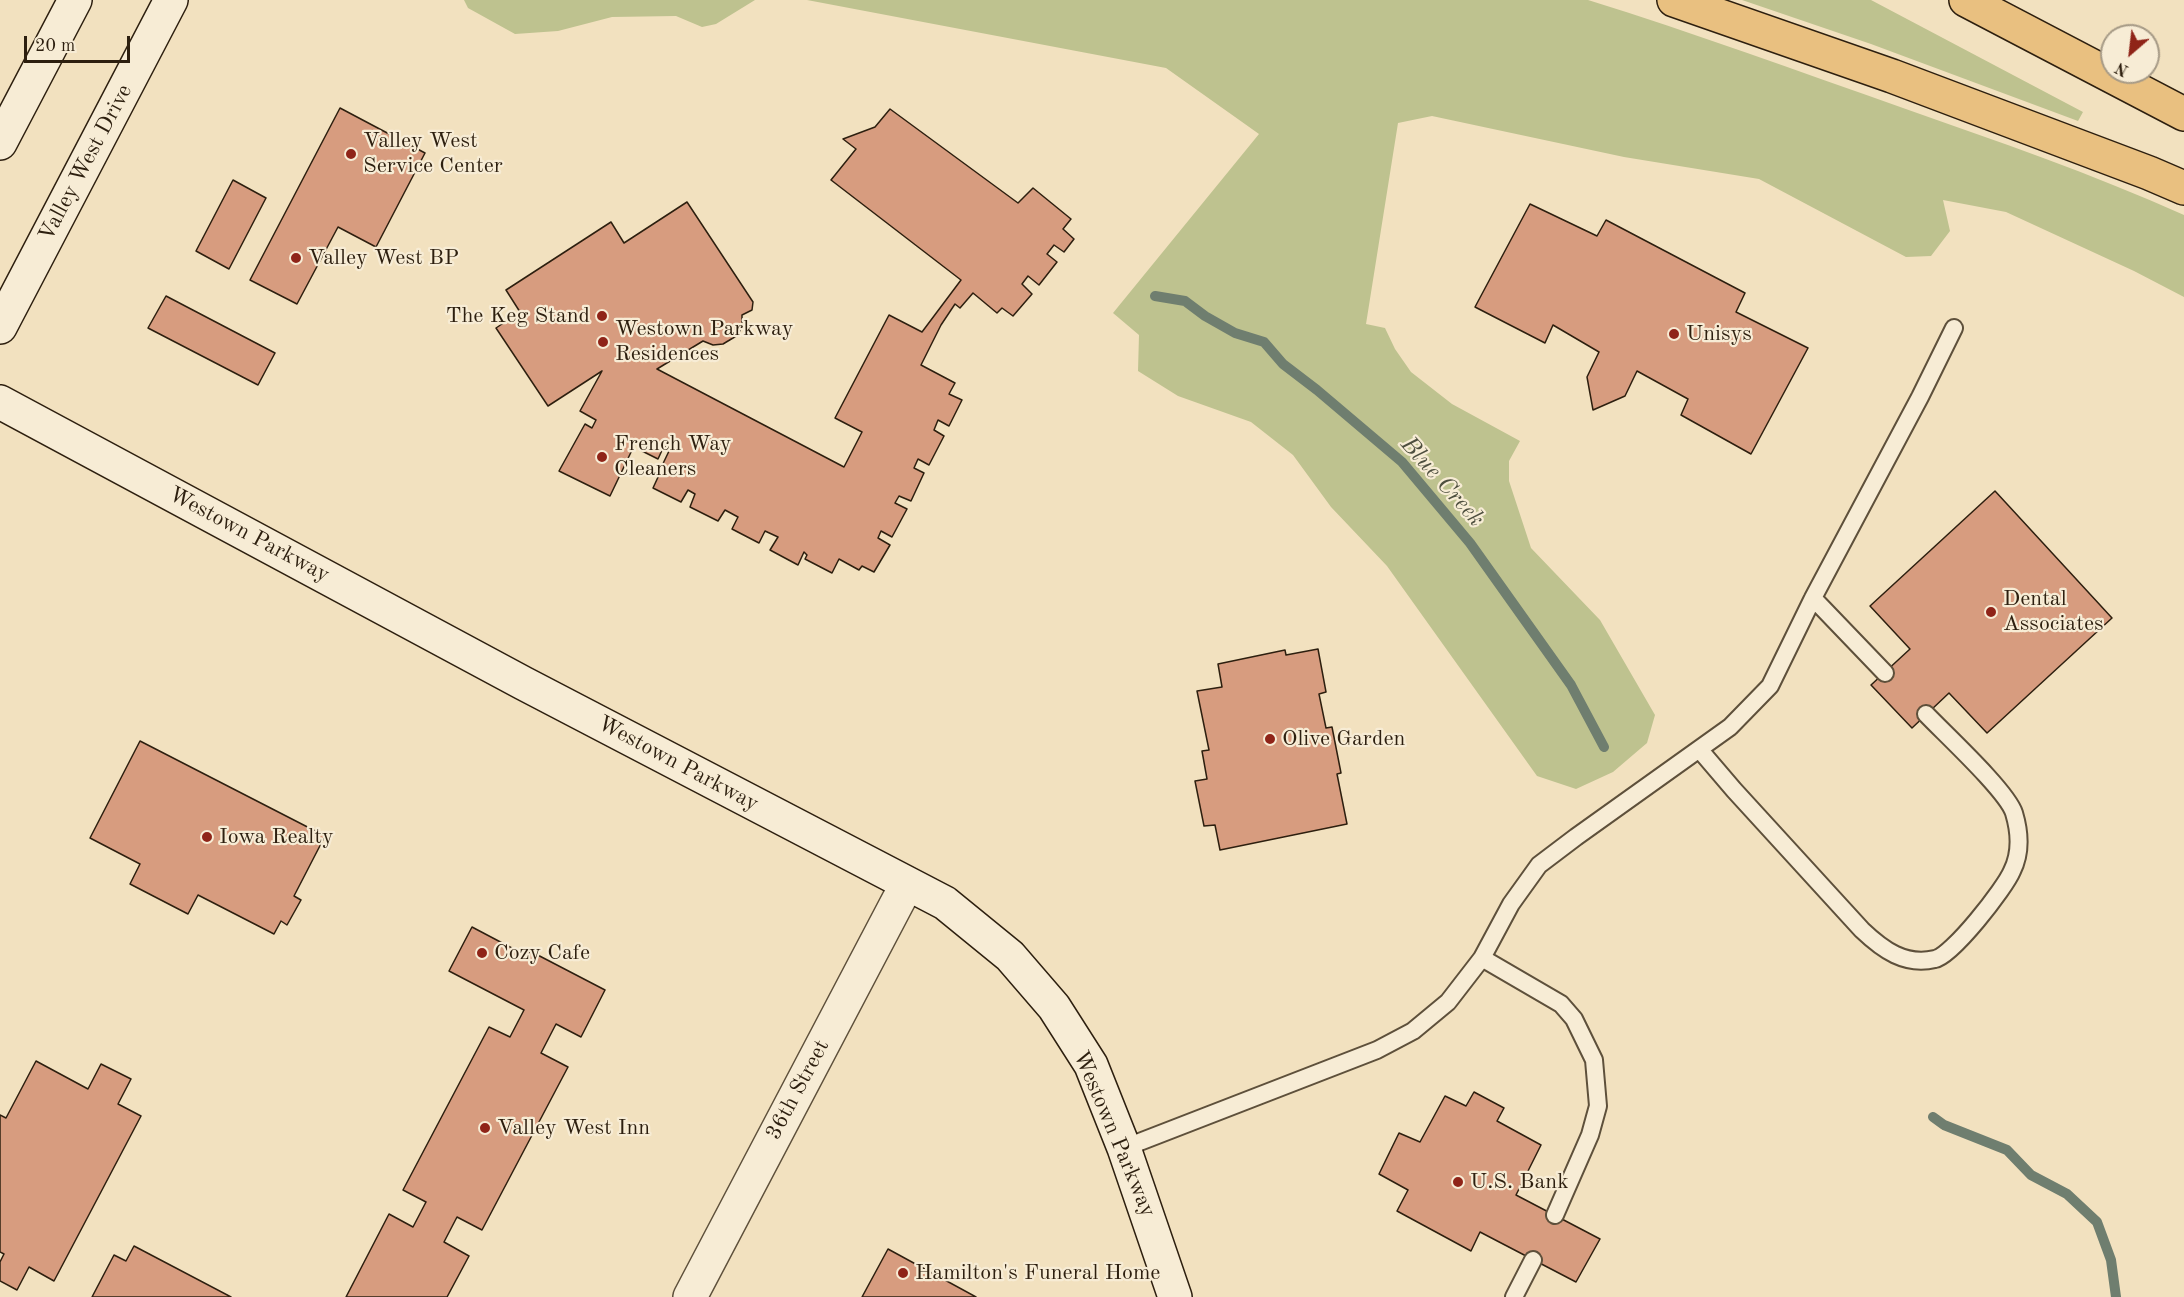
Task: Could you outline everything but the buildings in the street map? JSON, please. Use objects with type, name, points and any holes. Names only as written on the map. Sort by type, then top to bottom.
[{"type":"highway","points":[[1674,0],[1892,76],[2184,188]]},
{"type":"highway","points":[[1966,0],[2184,114]]},
{"type":"street","points":[[0,143],[75,0]]},
{"type":"street","name":"Valley West Drive","points":[[0,327],[171,0]]},
{"type":"street","name":"Westown Parkway","points":[[0,402],[513,678],[945,903],[1010,956],[1054,1007],[1090,1065],[1124,1148],[1175,1297]]},
{"type":"street","name":"36th Street","points":[[690,1297],[907,884]]},
{"type":"lane","points":[[1124,1148],[1377,1050],[1413,1031],[1448,1002],[1482,958],[1510,904],[1539,865],[1730,727],[1770,686],[1813,598],[1920,397],[1954,328]]},
{"type":"lane","points":[[1813,598],[1885,673]]},
{"type":"lane","points":[[1699,748],[1734,790],[1870,938],[1894,956],[1923,961],[1938,959],[1956,946],[2012,872],[2018,852],[2019,836],[2013,810],[1995,786],[1926,714]]},
{"type":"lane","points":[[1482,958],[1561,1004],[1574,1019],[1594,1060],[1598,1106],[1590,1135],[1555,1215]]},
{"type":"lane","points":[[1514,1297],[1533,1260]]},
{"type":"green space","points":[[464,0],[755,0],[716,24],[702,27],[676,16],[612,17],[558,31],[515,34],[468,8]]},
{"type":"green space","points":[[807,0],[1588,0],[1746,52],[2009,146],[2080,172],[2184,215],[2184,297],[2134,271],[2006,212],[1943,200],[1950,231],[1931,256],[1906,257],[1759,179],[1624,157],[1432,116],[1398,123],[1366,324],[1385,328],[1395,349],[1411,372],[1452,404],[1520,441],[1509,461],[1509,481],[1531,548],[1600,620],[1655,715],[1647,743],[1613,772],[1576,789],[1537,776],[1387,566],[1331,507],[1293,455],[1251,422],[1178,396],[1138,371],[1139,335],[1113,313],[1259,134],[1166,68]]},
{"type":"green space","points":[[1742,0],[1871,0],[2083,112],[2078,121],[1871,44]]},
{"type":"waterway","name":"Blue Creek","points":[[1155,296],[1185,301],[1205,316],[1235,333],[1264,342],[1283,364],[1402,462],[1470,543],[1571,685],[1604,747]]},
{"type":"waterway","name":"Blue Creek","points":[[1933,1117],[1944,1125],[2007,1150],[2031,1175],[2067,1194],[2097,1222],[2111,1260],[2116,1297]]},
{"type":"place","name":"Valley West Service Center","points":[[351,154]]},
{"type":"place","name":"Valley West BP","points":[[296,258]]},
{"type":"place","name":"The Keg Stand","points":[[602,316]]},
{"type":"place","name":"Unisys","points":[[1674,334]]},
{"type":"place","name":"Westown Parkway Residences","points":[[603,342]]},
{"type":"place","name":"French Way Cleaners","points":[[602,457]]},
{"type":"place","name":"Dental Associates","points":[[1991,612]]},
{"type":"place","name":"Olive Garden","points":[[1270,739]]},
{"type":"place","name":"Iowa Realty","points":[[207,837]]},
{"type":"place","name":"Cozy Cafe","points":[[482,953]]},
{"type":"place","name":"Valley West Inn","points":[[485,1128]]},
{"type":"place","name":"U.S. Bank","points":[[1458,1182]]},
{"type":"place","name":"Hamilton's Funeral Home","points":[[903,1273]]}]
